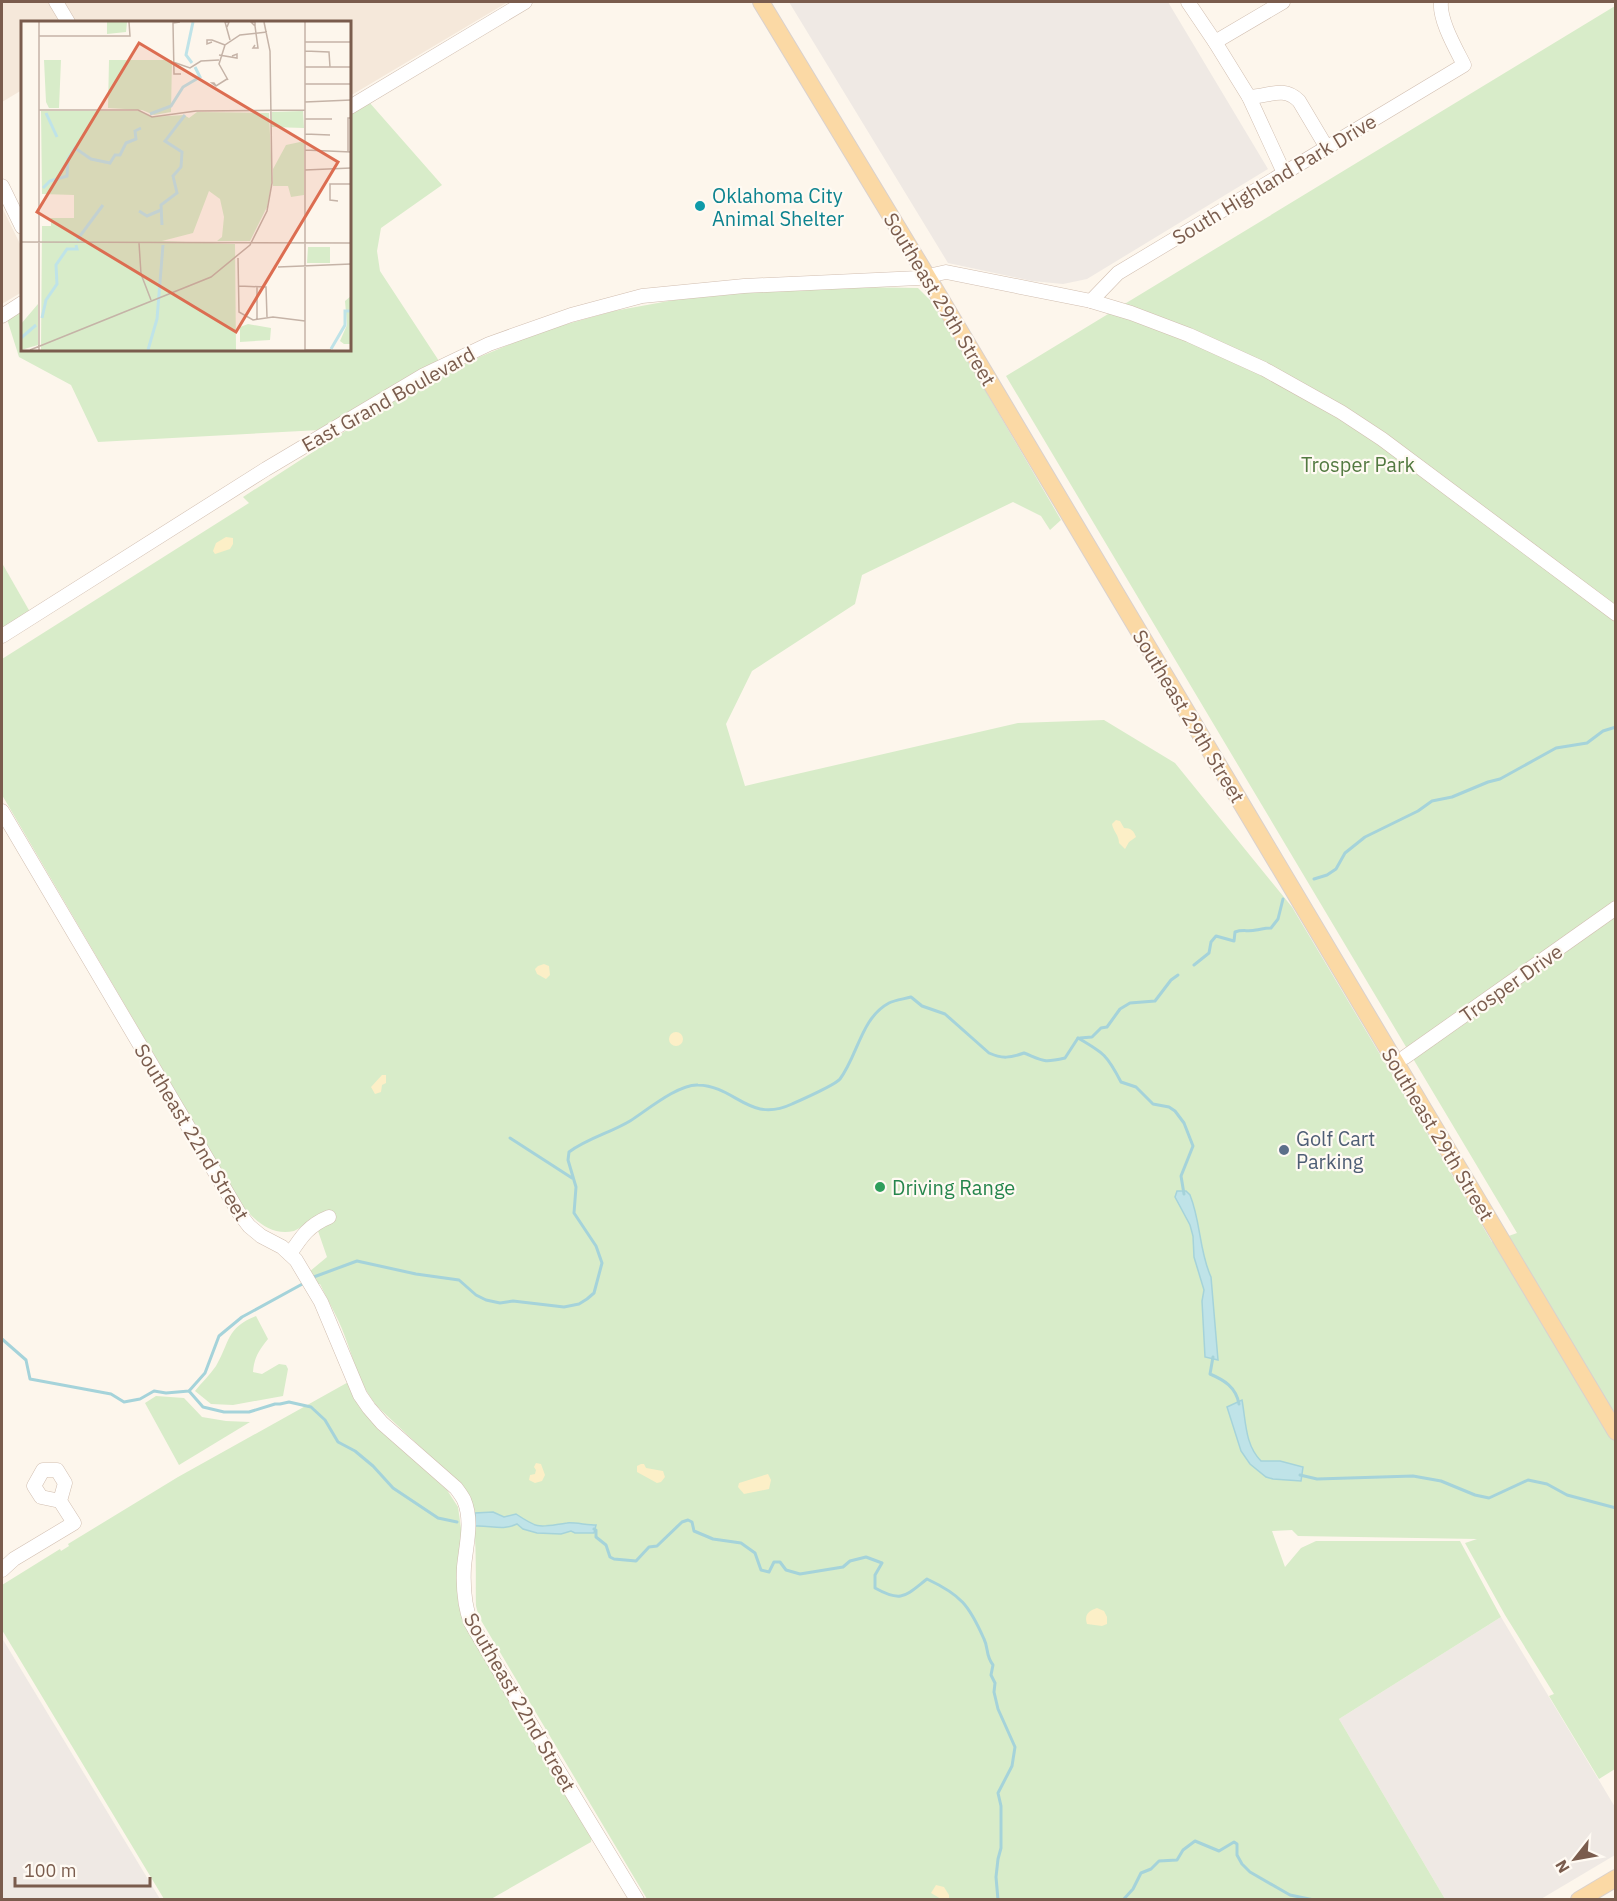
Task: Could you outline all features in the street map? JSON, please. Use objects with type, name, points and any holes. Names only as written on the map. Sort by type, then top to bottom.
[{"type":"main road","name":"Southeast 29th Street","points":[[761,2],[840,122]]},
{"type":"main road","name":"Southeast 29th Street","points":[[774,2],[840,122],[1255,817],[1616,1410]]},
{"type":"main road","name":"Southeast 29th Street","points":[[1401,1060],[1616,1432]]},
{"type":"main road","points":[[1579,1899],[1616,1878]]},
{"type":"street","points":[[56,2],[67,21]]},
{"type":"street","points":[[351,106],[525,2]]},
{"type":"street","points":[[1188,2],[1249,97],[1284,173]]},
{"type":"street","points":[[1215,42],[1283,2]]},
{"type":"street","name":"South Highland Park Drive","points":[[1091,301],[1118,273],[1464,66],[1444,22],[1441,2]]},
{"type":"street","points":[[1249,97],[1260,97],[1280,91],[1292,94],[1299,101],[1327,148]]},
{"type":"street","points":[[2,186],[21,225]]},
{"type":"street","name":"East Grand Boulevard","points":[[2,636],[266,469],[424,375],[489,344],[570,315],[642,296],[744,286],[888,280],[946,272],[1091,301],[1131,313],[1213,345],[1264,369],[1314,396],[1382,440],[1616,614]]},
{"type":"street","points":[[2,316],[21,304]]},
{"type":"street","name":"Southeast 22nd Street","points":[[2,811],[239,1213],[255,1231],[282,1247],[296,1260],[324,1310],[360,1395],[382,1423],[456,1488],[465,1502],[468,1515],[464,1568],[465,1609],[471,1623],[637,1899]]},
{"type":"street","name":"Trosper Drive","points":[[1401,1060],[1616,908]]},
{"type":"street","points":[[290,1254],[303,1233],[316,1222],[329,1217]]},
{"type":"street","points":[[2,1570],[14,1559],[74,1523],[60,1501]]},
{"type":"shaded area","points":[[2,2],[508,2],[351,95],[351,21],[21,21],[21,91],[2,102]]},
{"type":"shaded area","points":[[789,2],[1168,2],[1268,169],[1087,279],[1063,284],[1032,281],[948,263]]},
{"type":"shaded area","points":[[2,207],[21,246],[21,293],[2,304]]},
{"type":"shaded area","points":[[1501,1617],[1615,1807],[1615,1855],[1541,1899],[1445,1899],[1339,1719]]},
{"type":"shaded area","points":[[2,1638],[160,1899],[2,1899]]},
{"type":"green space","name":"Trosper Park","points":[[1615,6],[1615,1769],[1599,1779],[1549,1696],[1554,1694],[1505,1615],[1465,1543],[1477,1539],[1298,1536],[1292,1530],[1272,1531],[1285,1567],[1301,1548],[1316,1541],[1460,1541],[1501,1617],[1339,1719],[1445,1899],[647,1899],[479,1617],[476,1606],[474,1529],[465,1489],[381,1410],[361,1380],[337,1317],[320,1284],[315,1284],[309,1272],[327,1257],[318,1231],[310,1221],[294,1231],[271,1229],[258,1222],[242,1205],[2,795],[2,659],[249,503],[243,497],[395,399],[477,358],[542,331],[614,311],[707,294],[856,287],[918,288],[936,306],[1061,520],[1050,530],[1041,516],[1013,502],[862,575],[855,604],[752,671],[726,724],[745,786],[1018,723],[1104,720],[1175,763],[1292,907],[1492,1242],[1517,1233],[1006,376]]},
{"type":"green space","points":[[369,102],[442,185],[381,228],[377,251],[380,271],[439,361],[320,430],[98,442],[71,385],[19,357],[7,319],[21,311],[21,351],[351,351],[351,113]]},
{"type":"green space","points":[[2,563],[30,612],[2,630]]},
{"type":"green space","points":[[256,1316],[268,1339],[258,1354],[253,1372],[262,1374],[279,1364],[286,1365],[288,1369],[283,1396],[233,1405],[211,1404],[195,1391],[216,1366],[234,1331]]},
{"type":"green space","points":[[352,1380],[379,1428],[447,1490],[458,1507],[462,1535],[459,1597],[592,1835],[591,1842],[491,1899],[164,1899],[2,1630],[2,1585],[60,1549],[61,1551],[69,1546],[68,1544],[178,1477]]},
{"type":"green space","points":[[156,1396],[184,1398],[202,1417],[250,1422],[179,1465],[145,1403]]},
{"type":"sand","points":[[226,537],[233,538],[230,549],[215,554],[213,551],[216,543]]},
{"type":"sand","points":[[1116,820],[1120,821],[1124,828],[1132,830],[1136,837],[1125,849],[1119,843],[1112,824]]},
{"type":"sand","points":[[544,964],[549,966],[550,975],[546,979],[537,974],[535,969]]},
{"type":"sand","points":[[676,1032],[681,1034],[683,1039],[681,1044],[676,1046],[671,1044],[669,1039],[671,1034]]},
{"type":"sand","points":[[382,1075],[386,1075],[386,1083],[382,1085],[381,1092],[375,1094],[371,1087]]},
{"type":"sand","points":[[536,1463],[541,1464],[545,1475],[542,1481],[535,1483],[529,1480],[530,1475],[535,1474]]},
{"type":"sand","points":[[644,1464],[646,1468],[663,1471],[665,1477],[657,1483],[637,1472],[637,1466]]},
{"type":"sand","points":[[768,1474],[771,1480],[769,1489],[744,1494],[738,1487],[739,1483]]},
{"type":"sand","points":[[1097,1608],[1104,1611],[1107,1624],[1102,1626],[1087,1624],[1087,1614]]},
{"type":"sand","points":[[936,1885],[944,1887],[949,1899],[941,1899],[931,1893]]},
{"type":"water","points":[[1177,1191],[1186,1191],[1194,1205],[1204,1257],[1211,1277],[1218,1360],[1205,1357],[1202,1301],[1204,1290],[1194,1257],[1190,1225],[1175,1197]]},
{"type":"water","points":[[1242,1400],[1247,1433],[1256,1455],[1261,1461],[1280,1461],[1303,1467],[1301,1481],[1266,1477],[1250,1464],[1241,1451],[1227,1407]]},
{"type":"water","points":[[493,1512],[504,1517],[516,1514],[540,1526],[569,1523],[596,1525],[594,1533],[571,1531],[561,1534],[537,1533],[523,1529],[517,1524],[502,1527],[475,1526],[475,1513]]},
{"type":"waterway","points":[[1314,879],[1336,869],[1345,853],[1365,837],[1418,811],[1432,801],[1452,797],[1500,779],[1556,748],[1587,743],[1603,731],[1616,727]]},
{"type":"waterway","points":[[1194,965],[1209,953],[1211,942],[1216,936],[1234,941],[1235,932],[1271,928],[1278,919],[1283,899]]},
{"type":"waterway","points":[[1080,1038],[1092,1037],[1101,1028],[1107,1027],[1120,1009],[1130,1003],[1155,1001],[1171,980],[1178,975]]},
{"type":"waterway","points":[[311,1278],[357,1261],[416,1274],[459,1280],[476,1295],[500,1303],[513,1301],[564,1307],[579,1304],[594,1293],[602,1263],[596,1246],[574,1213],[576,1187],[568,1160],[569,1152],[630,1121],[672,1093],[698,1085],[723,1091],[753,1107],[765,1110],[792,1104],[837,1082],[872,1018],[889,1003],[911,997],[922,1006],[945,1014],[989,1053],[1002,1057],[1024,1053],[1044,1060],[1065,1058],[1078,1038]]},
{"type":"waterway","points":[[1078,1038],[1104,1056],[1121,1082],[1136,1087],[1153,1104],[1169,1107],[1184,1123],[1193,1146],[1181,1176],[1184,1194]]},
{"type":"waterway","points":[[510,1138],[572,1178]]},
{"type":"waterway","points":[[2,1339],[26,1360],[30,1379],[111,1394],[124,1402],[140,1399],[154,1391],[166,1393],[189,1391],[205,1373],[219,1336],[242,1317],[306,1282]]},
{"type":"waterway","points":[[1213,1357],[1210,1374],[1229,1385],[1239,1404]]},
{"type":"waterway","points":[[189,1391],[203,1407],[224,1412],[249,1412],[289,1402],[311,1407],[325,1420],[338,1442],[355,1451],[373,1466],[393,1488],[438,1518],[457,1522]]},
{"type":"waterway","points":[[1300,1475],[1317,1479],[1413,1476],[1441,1481],[1475,1495],[1489,1498],[1528,1480],[1547,1484],[1567,1495],[1616,1508]]},
{"type":"waterway","points":[[594,1529],[596,1537],[606,1545],[610,1557],[636,1561],[649,1547],[657,1546],[682,1522],[688,1520],[692,1522],[694,1531],[713,1539],[741,1543],[755,1553],[761,1570],[769,1572],[774,1562],[780,1562],[786,1570],[800,1574],[843,1567],[850,1561],[866,1557],[882,1563],[875,1575],[875,1588],[884,1593],[903,1596],[927,1579],[948,1590],[963,1602],[979,1627],[993,1665],[991,1675],[995,1683],[994,1692],[998,1709],[1015,1747],[1012,1766],[998,1793],[1001,1806],[1001,1848],[996,1877],[998,1900]]},
{"type":"waterway","points":[[1123,1900],[1133,1889],[1141,1873],[1151,1869],[1159,1861],[1177,1860],[1183,1850],[1195,1841],[1219,1851],[1234,1842],[1237,1844],[1237,1855],[1250,1872],[1290,1895],[1314,1900]]},
{"type":"place","name":"Oklahoma City Animal Shelter","points":[[700,206]]},
{"type":"place","name":"Golf Cart Parking","points":[[1284,1150]]},
{"type":"place","name":"Driving Range","points":[[880,1187]]}]
